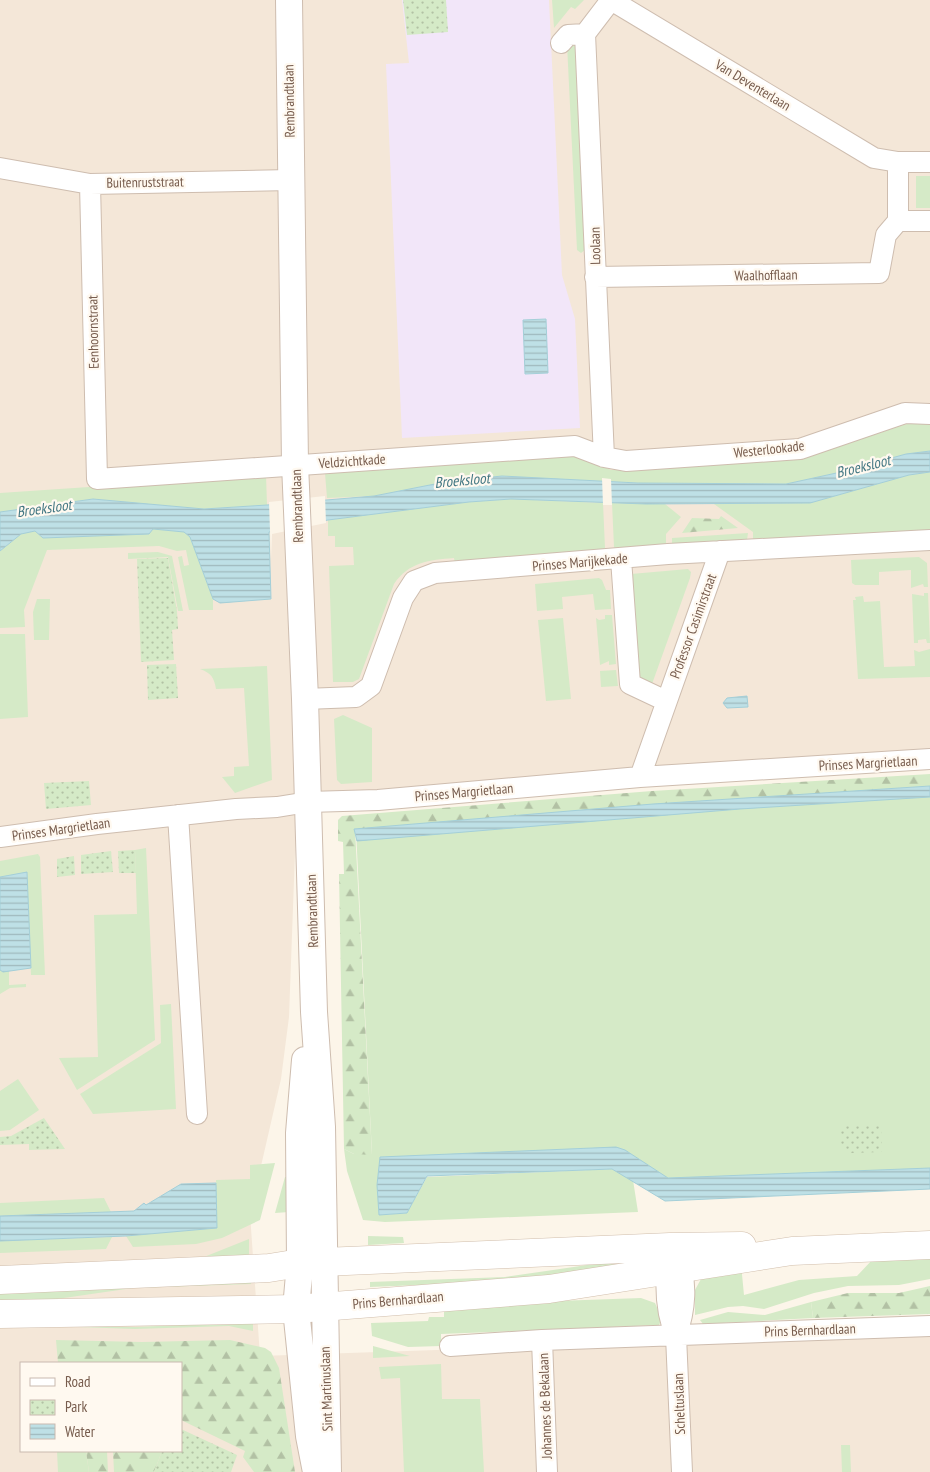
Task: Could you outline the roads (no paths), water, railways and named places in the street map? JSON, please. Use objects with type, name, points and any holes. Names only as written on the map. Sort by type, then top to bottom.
[{"type":"main road","name":"Prins Bernhardlaan","points":[[0,1280],[269,1268],[312,1263],[673,1262],[792,1251],[930,1245]]},
{"type":"main road","name":"Prins Bernhardlaan","points":[[0,1314],[296,1309],[549,1289],[673,1262]]},
{"type":"street","points":[[280,0],[289,0]]},
{"type":"street","name":"Rembrandtlaan","points":[[289,0],[296,474],[305,698],[314,1012],[304,1066],[300,1107],[312,1263],[324,1306]]},
{"type":"street","points":[[561,42],[568,35],[585,34],[611,0]]},
{"type":"street","name":"Van Deventerlaan","points":[[611,0],[874,158],[898,162],[930,162]]},
{"type":"street","name":"Loolaan","points":[[585,34],[604,457]]},
{"type":"street","points":[[898,162],[898,221],[930,221]]},
{"type":"street","name":"Buitenruststraat","points":[[0,168],[90,184],[291,180]]},
{"type":"street","name":"Eenhoornstraat","points":[[90,184],[97,480]]},
{"type":"street","name":"Waalhofflaan","points":[[595,277],[879,273],[886,235],[898,221]]},
{"type":"street","name":"Westerlookade","points":[[604,457],[626,461],[800,449],[905,413],[930,414]]},
{"type":"street","name":"Veldzichtkade","points":[[97,480],[296,474],[575,446],[604,457]]},
{"type":"street","name":"Prinses Marijkekade","points":[[305,698],[356,697],[371,686],[403,598],[414,581],[435,573],[720,551],[930,540]]},
{"type":"street","name":"Professor Casimirstraat","points":[[640,777],[720,551]]},
{"type":"street","points":[[620,558],[630,684],[666,701]]},
{"type":"street","name":"Prinses Margrietlaan","points":[[0,838],[40,830],[178,815],[278,807],[308,802],[378,800],[640,777],[930,759]]},
{"type":"street","points":[[178,815],[197,1114]]},
{"type":"street","name":"Scheltuslaan","points":[[673,1262],[669,1319],[676,1336],[682,1472]]},
{"type":"street","name":"Rembrandtlaan","points":[[296,1309],[312,1263]]},
{"type":"street","name":"Sint Martinuslaan","points":[[324,1306],[328,1472]]},
{"type":"street","name":"Sint Martinuslaan","points":[[296,1309],[309,1436],[316,1472]]},
{"type":"street","name":"Prins Bernhardlaan","points":[[450,1346],[542,1340],[930,1326]]},
{"type":"street","name":"Johannes de Bekalaan","points":[[542,1340],[547,1472]]},
{"type":"water","points":[[546,319],[548,373],[525,374],[523,320]]},
{"type":"water","name":"Broeksloot","points":[[930,451],[930,472],[909,475],[810,503],[646,504],[511,499],[469,502],[328,520],[269,532],[271,599],[220,603],[213,599],[190,537],[184,532],[153,529],[149,534],[43,538],[35,531],[21,534],[0,551],[0,512],[93,499],[204,509],[374,496],[445,482],[502,476],[638,483],[786,484],[841,472],[906,454]]},
{"type":"water","points":[[747,696],[748,707],[727,708],[723,703],[727,698]]},
{"type":"water","points":[[930,786],[930,797],[740,809],[357,841],[354,829],[653,804]]},
{"type":"water","points":[[27,872],[31,968],[3,972],[0,970],[0,877]]},
{"type":"water","points":[[616,1147],[625,1150],[668,1178],[930,1168],[930,1189],[665,1201],[612,1169],[427,1176],[407,1213],[379,1215],[377,1185],[380,1157]]},
{"type":"water","points":[[216,1183],[217,1228],[126,1236],[0,1241],[0,1216],[134,1211],[144,1203],[146,1205],[181,1184]]}]
